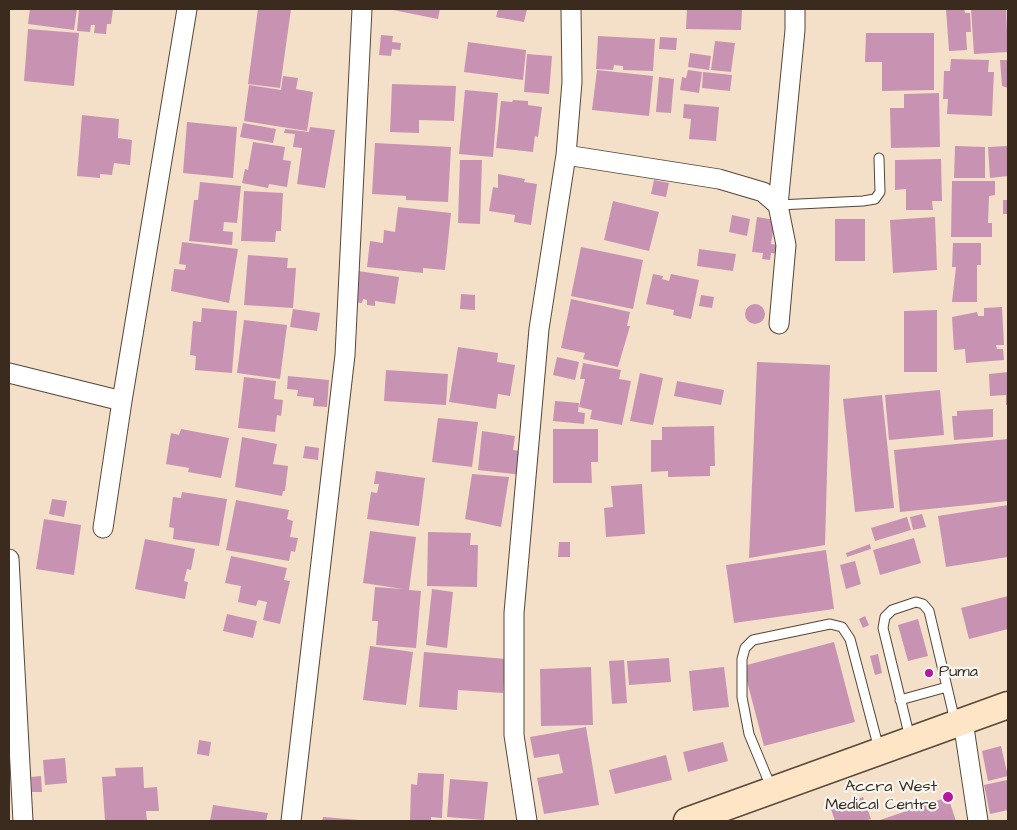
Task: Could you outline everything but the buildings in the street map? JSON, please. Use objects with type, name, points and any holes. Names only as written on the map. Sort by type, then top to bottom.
[{"type":"street","points":[[103,528],[122,401],[187,9]]},
{"type":"street","points":[[291,821],[345,355],[362,9]]},
{"type":"street","points":[[527,821],[514,735],[514,613],[539,329],[566,155],[572,82],[571,9]]},
{"type":"street","points":[[779,324],[786,245],[778,204],[795,30],[795,9]]},
{"type":"street","points":[[566,155],[719,179],[763,192],[778,204]]},
{"type":"street","points":[[9,373],[122,401]]},
{"type":"street","points":[[9,564],[23,821]]},
{"type":"street","points":[[687,821],[725,816],[773,792],[1008,705]]},
{"type":"street","points":[[959,722],[978,821]]},
{"type":"lane","points":[[778,204],[875,199],[880,192],[879,158]]},
{"type":"lane","points":[[910,740],[883,628],[885,617],[892,610],[916,602],[923,604],[929,611],[947,687],[959,722]]},
{"type":"lane","points":[[773,792],[749,734],[742,697],[742,660],[746,648],[753,640],[830,624],[842,628],[850,639],[879,752]]},
{"type":"lane","points":[[900,700],[947,687]]},
{"type":"place","name":"Puma","points":[[929,673]]},
{"type":"place","name":"Accra West Medical Centre","points":[[948,797]]}]
